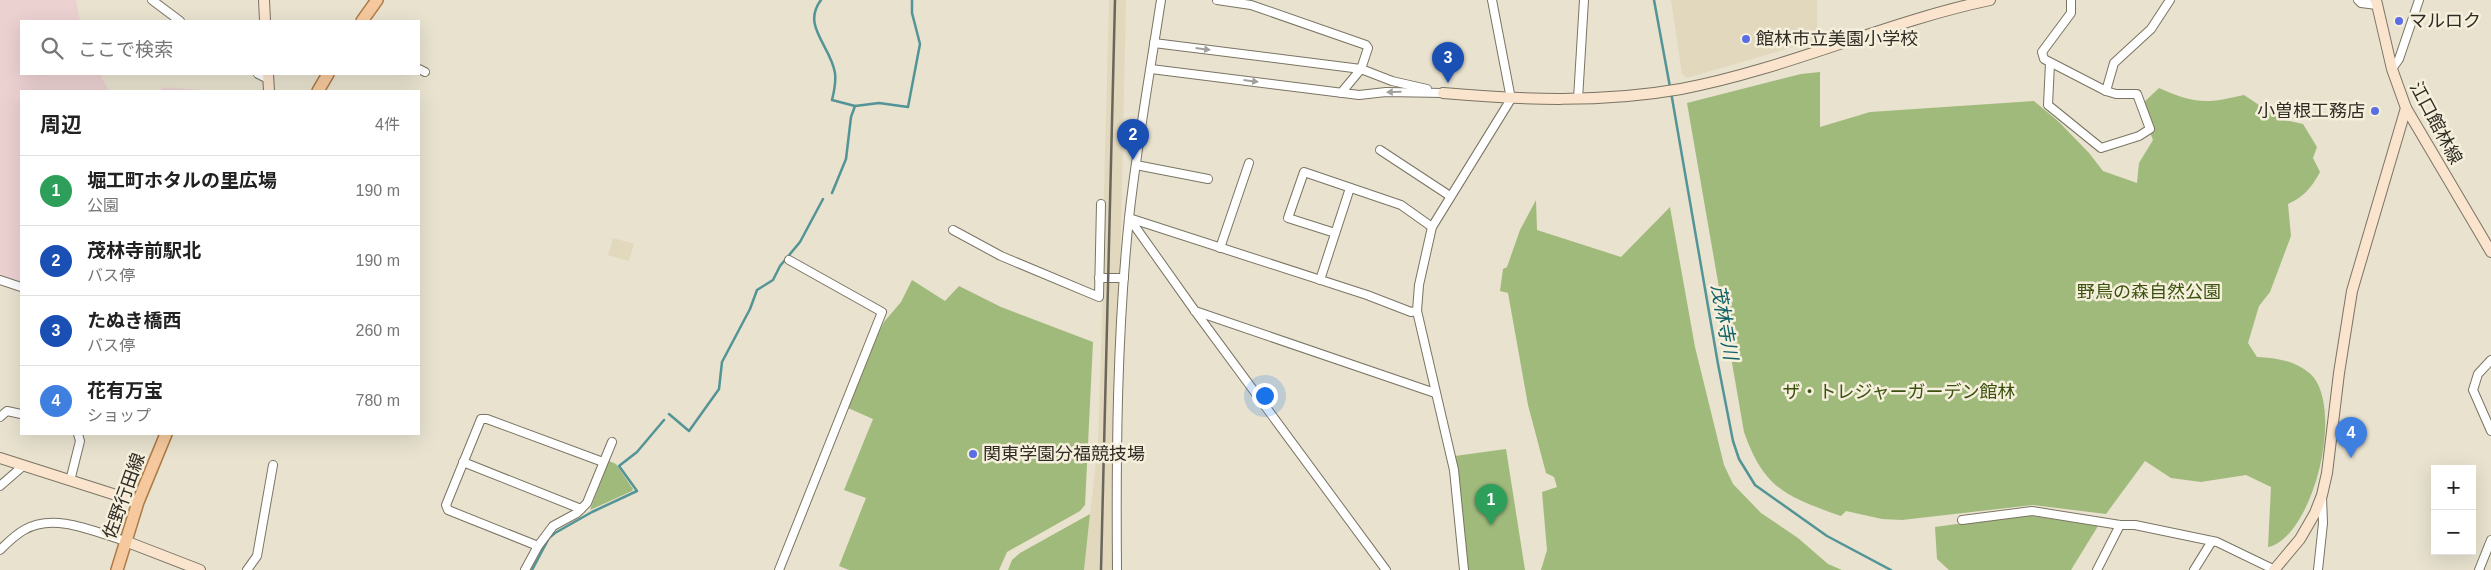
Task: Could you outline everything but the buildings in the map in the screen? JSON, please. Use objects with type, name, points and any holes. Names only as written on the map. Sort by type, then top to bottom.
[{"type":"main road","points":[[363,20],[377,0]]},
{"type":"main road","points":[[319,90],[327,75]]},
{"type":"main road","name":"佐野行田線","points":[[117,570],[138,502],[166,435]]},
{"type":"street","points":[[152,0],[179,20]]},
{"type":"street","points":[[264,0],[265,20]]},
{"type":"street","points":[[1117,570],[1119,392],[1124,278],[1136,165],[1161,0]]},
{"type":"street","points":[[1217,0],[1251,5],[1366,45],[1368,48],[1360,69],[1341,93]]},
{"type":"street","points":[[1464,570],[1454,470],[1417,311],[1419,285],[1432,227],[1511,99],[1492,0]]},
{"type":"street","points":[[1578,100],[1584,0]]},
{"type":"street","points":[[1949,0],[1955,9]]},
{"type":"street","points":[[1151,69],[1368,95],[1386,92],[1443,93],[1511,99],[1578,100],[1679,89],[1783,63],[1955,9],[1990,0]]},
{"type":"street","points":[[2050,63],[2048,105],[2101,148],[2139,136],[2150,129],[2137,94],[2116,94],[2106,91],[2044,59],[2042,52],[2071,13],[2071,0]]},
{"type":"street","points":[[2106,91],[2114,63],[2151,29],[2170,0]]},
{"type":"street","points":[[2358,0],[2361,3],[2377,3]]},
{"type":"street","points":[[2392,69],[2400,59],[2419,0]]},
{"type":"street","name":"江口館林線","points":[[2377,3],[2392,69],[2406,108],[2491,252]]},
{"type":"street","points":[[1154,43],[1360,69],[1392,80],[1443,93]]},
{"type":"street","points":[[268,76],[269,90]]},
{"type":"street","points":[[1962,520],[2032,511],[2120,525],[2135,525],[2212,541],[2275,570],[2300,539],[2315,513],[2322,495],[2328,465],[2342,350],[2354,285],[2406,108]]},
{"type":"street","points":[[1380,150],[1450,196]]},
{"type":"street","points":[[1220,248],[1249,163]]},
{"type":"street","points":[[1136,165],[1208,179]]},
{"type":"street","points":[[1335,233],[1288,218],[1304,172],[1401,205],[1432,227]]},
{"type":"street","points":[[1320,280],[1350,188]]},
{"type":"street","points":[[953,230],[1001,256],[1098,297],[1100,204]]},
{"type":"street","points":[[1129,218],[1320,280],[1411,312],[1417,311]]},
{"type":"street","points":[[1129,218],[1195,311],[1386,570]]},
{"type":"street","points":[[779,570],[882,312],[789,260]]},
{"type":"street","points":[[1098,278],[1124,278]]},
{"type":"street","points":[[0,280],[20,287]]},
{"type":"street","points":[[1195,311],[1435,393]]},
{"type":"street","points":[[2491,360],[2478,374],[2473,390],[2491,431]]},
{"type":"street","points":[[0,417],[7,411],[20,414]]},
{"type":"street","points":[[538,546],[448,510],[446,506],[481,419],[487,419],[603,462]]},
{"type":"street","points":[[70,481],[80,441],[78,435]]},
{"type":"street","points":[[525,570],[538,546],[553,526],[581,509],[587,503],[612,442]]},
{"type":"street","points":[[0,458],[138,502]]},
{"type":"street","points":[[463,462],[581,509]]},
{"type":"street","points":[[247,570],[257,556],[273,465]]},
{"type":"street","points":[[0,486],[24,466]]},
{"type":"street","points":[[2318,570],[2324,523],[2322,495]]},
{"type":"street","points":[[0,550],[24,530],[49,524],[66,524],[126,541],[200,570]]},
{"type":"street","points":[[2097,570],[2120,525]]},
{"type":"street","points":[[2479,570],[2491,540]]},
{"type":"street","points":[[2194,570],[2212,541]]},
{"type":"shaded area","points":[[0,0],[76,0],[80,20],[20,20],[20,75],[101,75],[108,90],[20,90],[20,282],[0,275]]},
{"type":"shaded area","points":[[1109,0],[1126,0],[1120,274],[1118,275],[1102,273]]},
{"type":"shaded area","name":"館林市立美園小学校","points":[[1671,0],[1817,0],[1817,37],[1814,41],[1687,78],[1682,74]]},
{"type":"shaded area","points":[[163,87],[202,90],[161,90]]},
{"type":"shaded area","points":[[613,238],[634,244],[629,261],[608,255]]},
{"type":"shaded area","points":[[1117,281],[1119,283],[1112,570],[1084,570],[1098,444],[1103,285],[1105,282]]},
{"type":"green space","points":[[1820,72],[1820,127],[1870,112],[2034,101],[2059,122],[2089,153],[2103,171],[2137,183],[2139,163],[2153,140],[2140,106],[2159,88],[2182,97],[2201,101],[2244,95],[2280,119],[2303,124],[2317,147],[2313,158],[2320,172],[2307,191],[2288,204],[2291,236],[2270,292],[2259,306],[2248,343],[2257,357],[2290,362],[2308,372],[2319,387],[2325,410],[2325,437],[2320,467],[2311,495],[2299,520],[2285,538],[2268,547],[2271,487],[2246,475],[2201,482],[2171,478],[2145,461],[2106,514],[2033,505],[1902,520],[1882,519],[1846,511],[1841,516],[1792,496],[1769,479],[1760,467],[1744,432],[1687,103],[1801,74]]},
{"type":"green space","points":[[1536,200],[1537,230],[1621,257],[1670,207],[1695,347],[1724,465],[1733,484],[1761,513],[1798,538],[1828,564],[1842,570],[1541,570],[1547,550],[1542,492],[1557,487],[1554,477],[1546,473],[1528,405],[1508,293],[1500,291],[1503,269],[1507,267],[1520,230]]},
{"type":"green space","name":"関東学園分福競技場","points":[[912,280],[945,301],[959,286],[1001,307],[1093,342],[1085,505],[1080,511],[1007,552],[999,570],[849,570],[839,566],[866,498],[844,490],[873,419],[848,408],[884,322],[901,302]]},
{"type":"green space","points":[[1506,449],[1525,570],[1468,570],[1455,456]]},
{"type":"green space","points":[[609,461],[616,464],[633,489],[590,510]]},
{"type":"green space","points":[[1090,514],[1084,570],[1008,570],[1012,560],[1020,553]]},
{"type":"green space","points":[[2014,516],[2033,516],[2098,526],[2071,570],[1949,570],[1937,559],[1935,527]]},
{"type":"waterway","points":[[821,0],[816,9],[814,19],[819,36],[835,73],[832,100],[855,106]]},
{"type":"waterway","points":[[832,193],[846,159],[851,117],[855,106],[879,103],[908,107],[920,44],[912,13],[912,0]]},
{"type":"waterway","name":"茂林寺川","points":[[1654,0],[1670,87]]},
{"type":"waterway","name":"茂林寺川","points":[[1671,92],[1718,364],[1733,441],[1739,459],[1755,485],[1827,536],[1891,570]]},
{"type":"waterway","points":[[669,414],[689,431],[719,389],[722,362],[750,309],[757,290],[773,280],[780,266],[800,242],[823,199]]},
{"type":"waterway","points":[[532,570],[549,538],[555,533],[592,512],[637,491],[619,466],[637,452],[664,420]]},
{"type":"railway","points":[[1101,570],[1115,0]]},
{"type":"place","name":"マルロク","points":[[2399,21]]},
{"type":"place","name":"館林市立美園小学校","points":[[1746,39]]},
{"type":"place","name":"たぬき橋西","points":[[1448,83]]},
{"type":"place","name":"小曽根工務店","points":[[2375,111]]},
{"type":"place","name":"茂林寺前駅北","points":[[1133,160]]},
{"type":"place","name":"関東学園分福競技場","points":[[973,454]]},
{"type":"place","name":"花有万宝","points":[[2351,458]]},
{"type":"place","name":"堀工町ホタルの里広場","points":[[1491,525]]},
{"type":"park label","name":"野鳥の森自然公園","points":[[2149,292]]},
{"type":"park label","name":"ザ・トレジャーガーデン館林","points":[[1899,392]]}]
